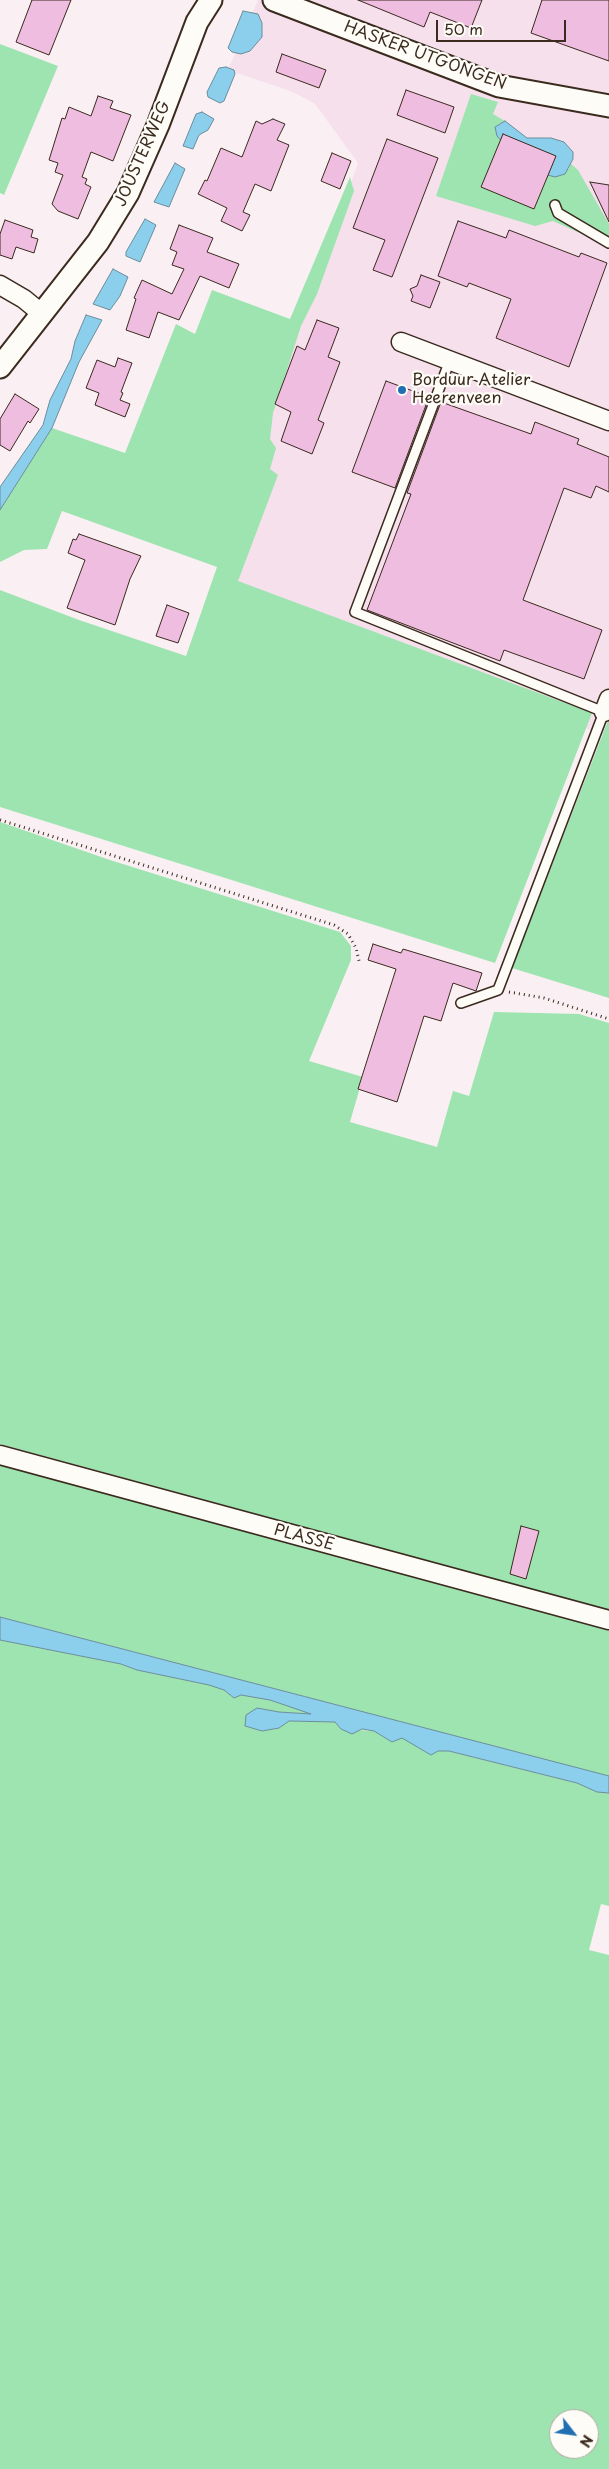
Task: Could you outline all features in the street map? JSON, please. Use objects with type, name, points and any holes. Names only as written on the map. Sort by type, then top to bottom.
[{"type":"street","name":"JOUSTERWEG","points":[[0,367],[98,242],[128,193],[158,125],[197,22],[211,0]]},
{"type":"street","name":"HASKER UTGONGEN","points":[[274,0],[499,86],[609,106]]},
{"type":"street","points":[[0,285],[24,299],[41,313]]},
{"type":"street","points":[[401,342],[609,421]]},
{"type":"street","name":"PLASSE","points":[[0,1454],[609,1620]]},
{"type":"lane","points":[[555,205],[558,214],[609,243]]},
{"type":"lane","points":[[450,360],[354,612],[607,705],[498,990],[461,1003]]},
{"type":"path","points":[[0,820],[334,925],[348,934],[356,948],[359,961]]},
{"type":"path","points":[[498,990],[544,998],[609,1019]]},
{"type":"shaded area","points":[[258,0],[609,0],[609,737],[215,594],[235,462],[321,266],[358,163],[315,104],[293,92],[228,70]]},
{"type":"green space","points":[[0,44],[58,66],[4,195],[0,193]]},
{"type":"green space","points":[[471,94],[498,102],[493,114],[505,121],[495,127],[569,169],[570,163],[578,170],[609,224],[609,246],[553,221],[535,226],[436,196]]},
{"type":"green space","points":[[350,177],[354,191],[317,294],[301,326],[273,413],[270,439],[276,448],[270,469],[278,475],[238,581],[592,713],[495,963],[0,807],[0,590],[79,620],[186,656],[217,567],[62,511],[47,549],[24,550],[0,562],[0,510],[52,428],[125,453],[176,324],[195,334],[212,290],[290,319]]},
{"type":"green space","points":[[609,718],[609,998],[512,968]]},
{"type":"green space","points":[[0,822],[110,860],[340,932],[351,946],[351,960],[309,1061],[363,1077],[350,1122],[437,1147],[453,1091],[469,1096],[494,1012],[579,1014],[609,1023],[609,1610],[0,1444]]},
{"type":"green space","points":[[0,1461],[609,1626],[609,1776],[0,1617]]},
{"type":"green space","points":[[0,1640],[121,1664],[137,1670],[209,1685],[224,1690],[234,1698],[241,1695],[270,1700],[312,1714],[279,1712],[257,1708],[245,1726],[262,1731],[279,1728],[288,1721],[335,1722],[341,1729],[374,1731],[392,1742],[402,1737],[431,1755],[438,1751],[449,1751],[577,1783],[597,1792],[609,1793],[609,1906],[601,1904],[589,1950],[609,1955],[609,2469],[0,2469]]},
{"type":"water","points":[[243,11],[258,14],[262,23],[262,37],[250,51],[241,54],[232,52],[228,48]]},
{"type":"water","points":[[226,67],[234,70],[235,74],[224,101],[220,103],[208,97],[207,92],[219,68]]},
{"type":"water","points":[[202,112],[214,119],[208,130],[199,135],[193,149],[183,146],[196,114]]},
{"type":"water","points":[[505,121],[527,138],[551,138],[564,142],[573,152],[573,159],[565,174],[555,177],[544,174],[506,146],[497,136],[495,127]]},
{"type":"water","points":[[175,163],[185,169],[169,207],[154,202]]},
{"type":"water","points":[[145,219],[156,225],[140,262],[126,256],[126,252]]},
{"type":"water","points":[[113,269],[128,277],[120,296],[110,310],[93,304]]},
{"type":"water","points":[[86,315],[102,320],[79,362],[52,428],[0,510],[0,487],[43,425],[50,400],[71,359],[75,341]]},
{"type":"water","points":[[0,1617],[609,1776],[609,1793],[597,1792],[577,1783],[449,1751],[438,1751],[431,1755],[402,1738],[392,1742],[374,1731],[362,1729],[352,1734],[341,1729],[335,1722],[289,1721],[279,1728],[262,1731],[245,1726],[246,1715],[257,1708],[279,1712],[311,1714],[270,1700],[241,1695],[234,1698],[224,1690],[209,1685],[137,1670],[121,1664],[0,1640]]},
{"type":"building","points":[[32,0],[71,0],[49,55],[16,42]]},
{"type":"building","points":[[358,0],[482,0],[471,28],[430,12],[424,27]]},
{"type":"building","points":[[542,0],[609,0],[609,61],[531,33]]},
{"type":"building","points":[[282,54],[326,70],[319,88],[276,72]]},
{"type":"building","points":[[406,90],[454,107],[445,133],[397,115]]},
{"type":"building","points":[[98,96],[113,101],[110,108],[131,115],[113,161],[91,152],[82,177],[87,179],[85,184],[91,187],[78,219],[58,211],[52,204],[63,175],[55,172],[58,163],[49,160],[62,118],[65,119],[69,107],[91,116]]},
{"type":"building","points":[[273,119],[285,124],[277,140],[289,145],[271,191],[255,184],[243,212],[250,215],[242,231],[221,221],[227,208],[198,194],[205,180],[207,181],[221,148],[242,157],[256,121],[262,124]]},
{"type":"building","points":[[503,134],[556,156],[534,209],[481,187]]},
{"type":"building","points":[[387,139],[438,158],[392,277],[373,270],[385,240],[353,228]]},
{"type":"building","points":[[332,153],[351,161],[340,189],[321,181]]},
{"type":"building","points":[[590,182],[609,185],[609,222]]},
{"type":"building","points":[[5,220],[33,230],[31,237],[38,239],[34,253],[16,247],[12,259],[0,255],[0,234]]},
{"type":"building","points":[[458,221],[506,238],[509,230],[579,257],[581,253],[607,263],[569,367],[496,338],[511,299],[469,283],[467,287],[438,276]]},
{"type":"building","points":[[179,225],[213,238],[207,252],[239,264],[229,288],[200,276],[179,320],[158,312],[149,338],[126,330],[136,299],[134,298],[142,280],[172,294],[184,269],[172,265],[177,252],[170,249]]},
{"type":"building","points":[[421,275],[440,282],[430,308],[411,301],[413,296],[410,289],[417,286]]},
{"type":"building","points":[[317,320],[339,328],[328,357],[340,362],[318,420],[324,423],[312,454],[281,441],[291,412],[275,404],[297,346],[305,350]]},
{"type":"building","points":[[118,358],[132,363],[121,392],[123,393],[120,400],[130,404],[125,417],[95,405],[99,393],[86,388],[97,360],[115,367]]},
{"type":"building","points":[[386,381],[429,397],[395,488],[352,472]]},
{"type":"building","points":[[15,394],[39,409],[30,423],[28,421],[10,451],[0,445],[0,419]]},
{"type":"building","points":[[441,402],[531,434],[535,422],[579,439],[577,444],[609,457],[609,492],[596,486],[591,498],[564,488],[523,600],[602,630],[584,679],[504,650],[500,661],[367,610],[411,494],[407,493]]},
{"type":"building","points":[[79,534],[141,556],[130,579],[115,625],[67,608],[85,560],[68,553],[73,539],[76,540]]},
{"type":"building","points":[[167,605],[189,613],[178,643],[156,636]]},
{"type":"building","points":[[373,944],[401,953],[403,949],[482,973],[476,991],[453,983],[441,1021],[424,1016],[397,1102],[358,1089],[396,969],[368,960]]},
{"type":"building","points":[[521,1526],[539,1531],[526,1579],[510,1574]]},
{"type":"place","name":"Borduur Atelier Heerenveen","points":[[402,390]]}]
